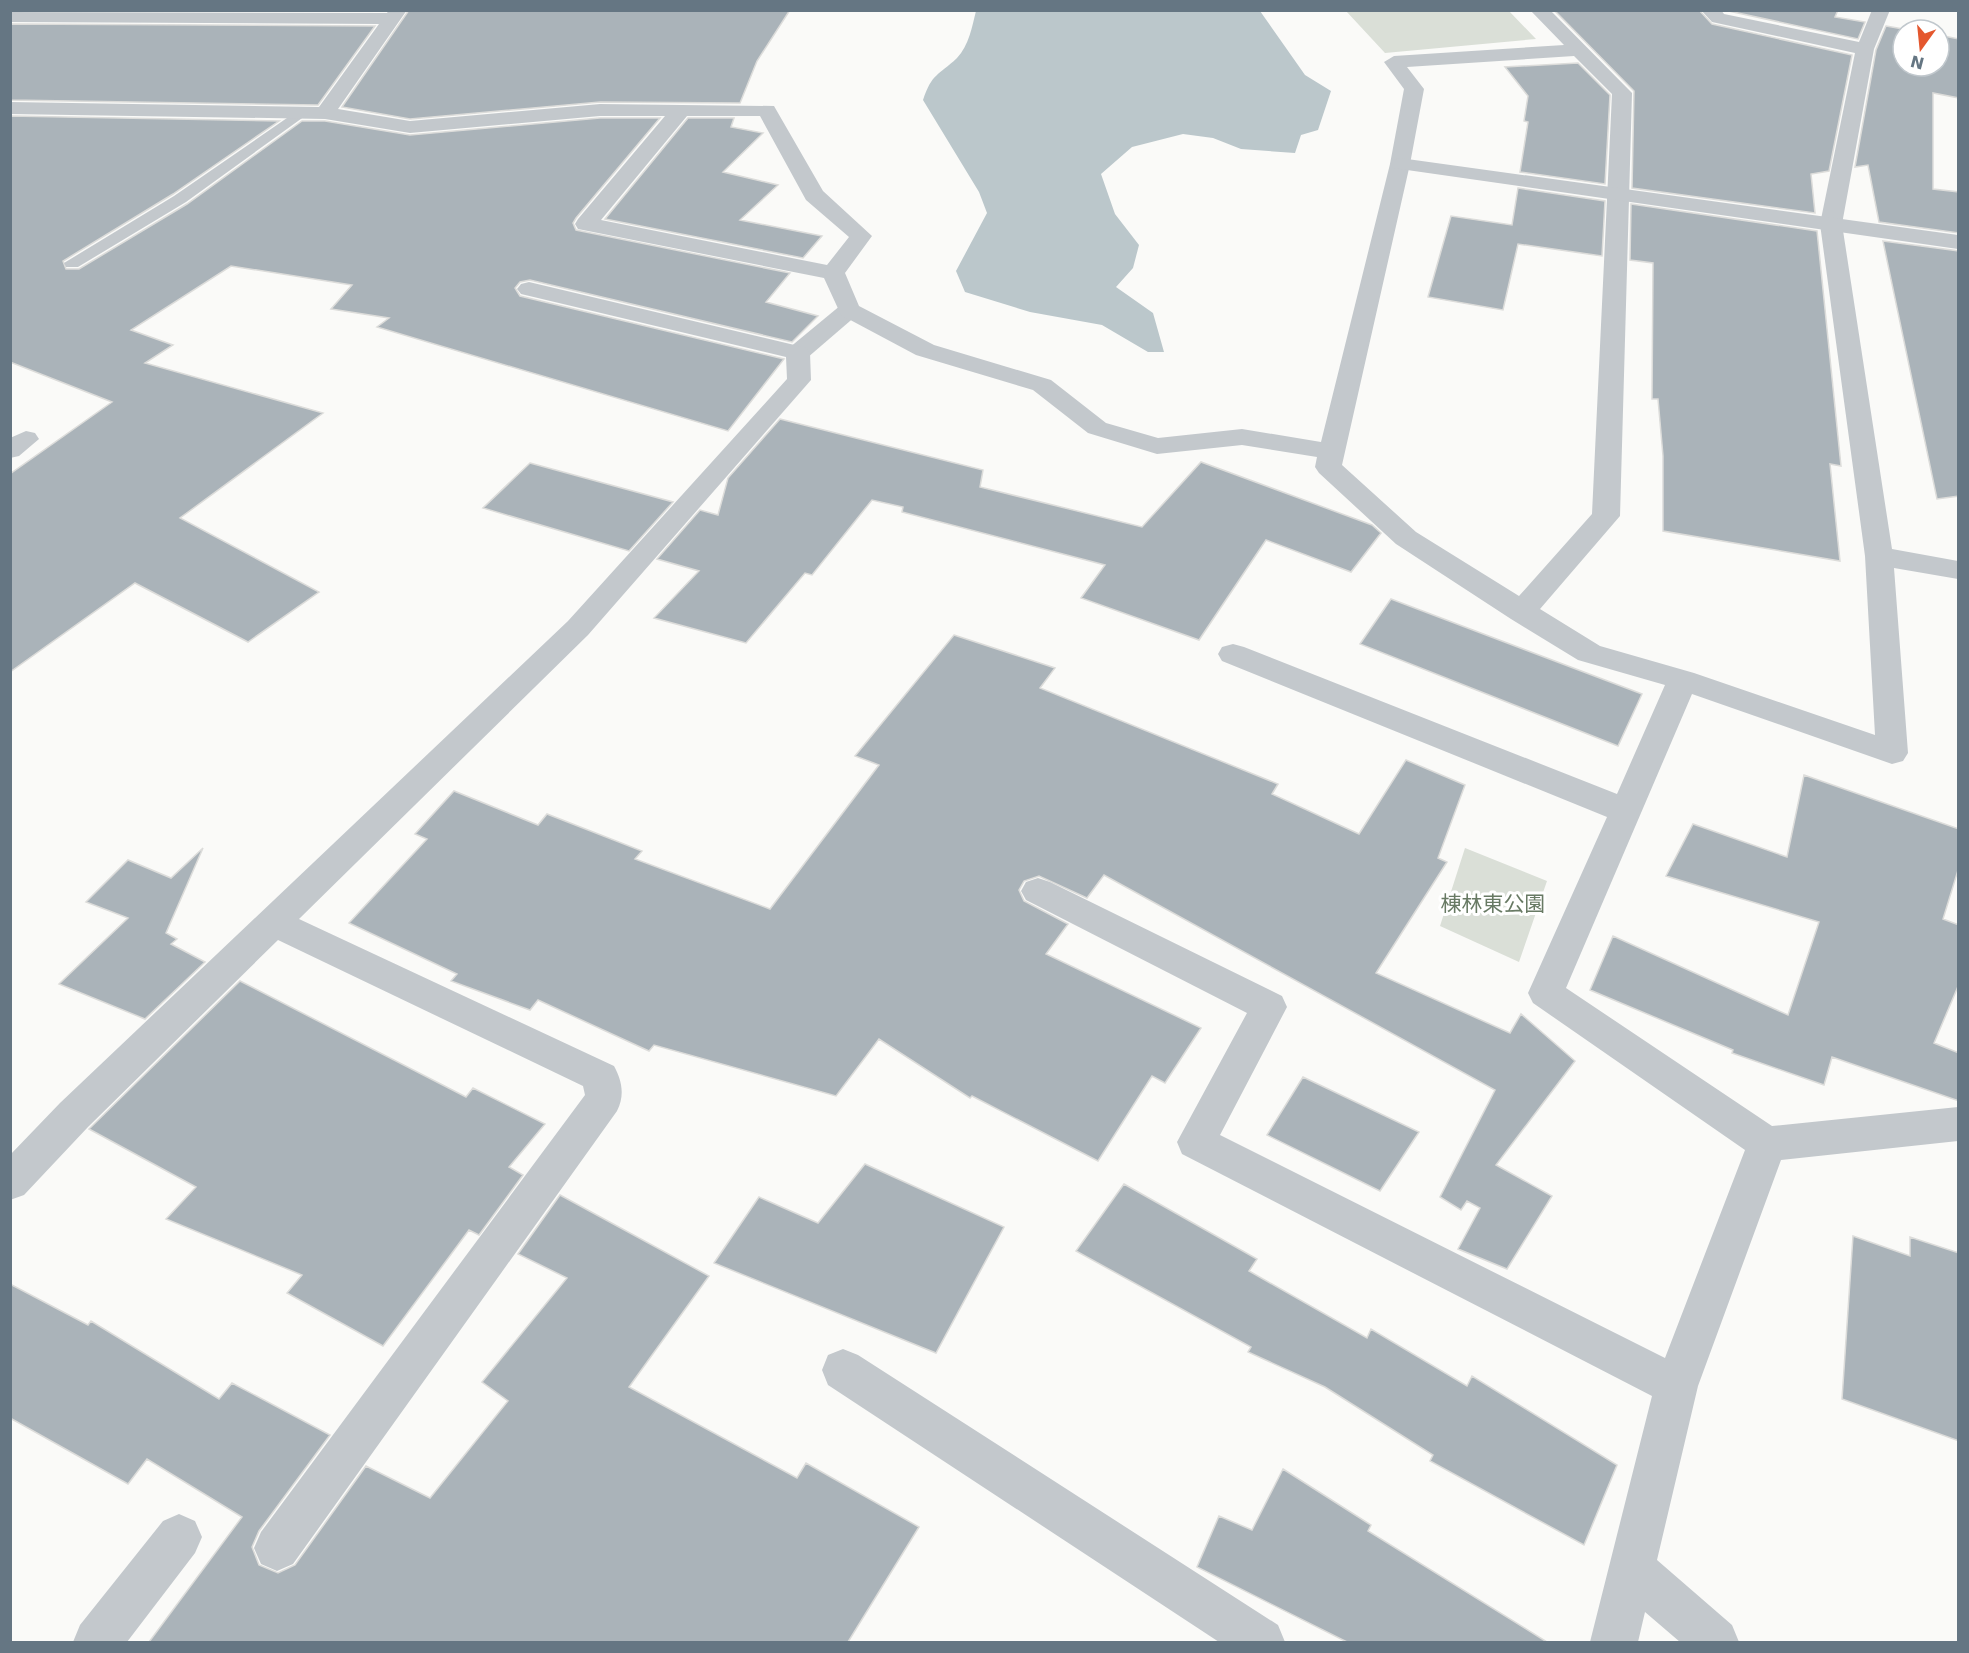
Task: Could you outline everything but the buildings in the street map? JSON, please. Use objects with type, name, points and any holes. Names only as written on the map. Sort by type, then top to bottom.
[{"type":"street","points":[[1521,612],[1606,516],[1622,93],[1539,10]]},
{"type":"street","points":[[1710,10],[1718,18],[1865,49]]},
{"type":"street","points":[[1577,50],[1394,62],[1414,89],[1400,164],[1328,467],[1406,538],[1589,653],[1683,680],[1892,753],[1879,556],[1831,224],[1865,49],[1881,10]]},
{"type":"street","points":[[10,17],[395,15]]},
{"type":"street","points":[[325,113],[395,15]]},
{"type":"street","points":[[10,108],[325,113],[410,127],[600,110],[767,110],[814,195],[861,236],[833,273]]},
{"type":"street","points":[[681,110],[586,224],[833,273]]},
{"type":"street","points":[[1400,164],[1959,242]]},
{"type":"street","points":[[833,273],[849,310],[925,350],[1042,385],[1097,428],[1157,446],[1242,437],[1332,452]]},
{"type":"street","points":[[529,289],[798,353]]},
{"type":"street","points":[[798,353],[849,310]]},
{"type":"street","points":[[10,1182],[74,1115],[578,628],[799,380],[798,353]]},
{"type":"street","points":[[1879,556],[1959,570]]},
{"type":"street","points":[[1233,654],[1626,811]]},
{"type":"street","points":[[1683,680],[1546,993],[1767,1144],[1959,1124]]},
{"type":"street","points":[[1038,891],[1269,1007],[1196,1142],[1676,1386]]},
{"type":"street","points":[[273,922],[601,1077],[604,1100],[277,1548]]},
{"type":"street","points":[[1614,1642],[1676,1386],[1767,1144]]},
{"type":"street","points":[[843,1370],[1261,1642]]},
{"type":"street","points":[[97,1642],[179,1537]]},
{"type":"street","points":[[1632,1569],[1715,1642]]},
{"type":"lane","points":[[72,263],[180,199],[300,113]]},
{"type":"green space","points":[[1346,11],[1509,11],[1536,39],[1385,53]]},
{"type":"green space","name":"棟林東公園","points":[[1465,848],[1547,881],[1519,962],[1440,926]]},
{"type":"shaded area","points":[[976,11],[1260,11],[1305,75],[1331,91],[1318,130],[1301,135],[1295,153],[1241,149],[1213,138],[1183,134],[1132,147],[1101,174],[1115,214],[1139,245],[1133,268],[1116,287],[1153,313],[1164,352],[1148,352],[1102,325],[1030,312],[965,292],[956,271],[987,213],[979,192],[923,100],[936,76],[957,58],[964,47],[970,36]]}]
